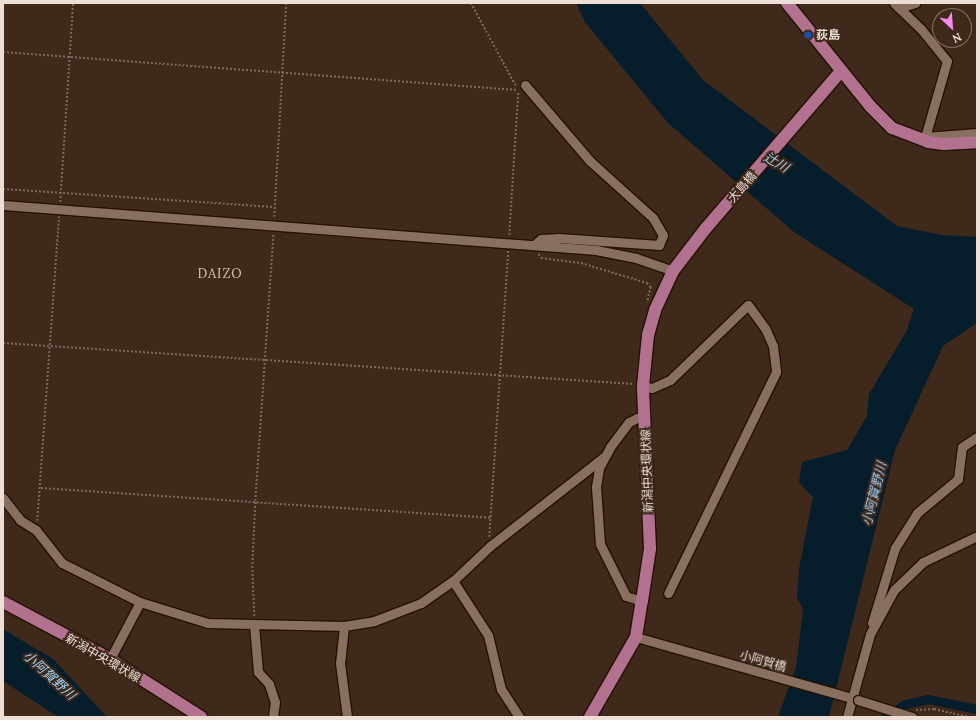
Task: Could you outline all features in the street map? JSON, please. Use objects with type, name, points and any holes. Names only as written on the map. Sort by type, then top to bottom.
[{"type":"main road","points":[[787,3],[841,71],[892,128],[926,140],[944,144],[977,142]]},
{"type":"main road","name":"大島橋","points":[[706,228],[841,71]]},
{"type":"main road","name":"新潟中央環状線","points":[[590,717],[636,637],[650,550],[645,418],[637,382],[655,310],[672,271],[706,228]]},
{"type":"main road","name":"新潟中央環状線","points":[[3,602],[110,659],[201,717]]},
{"type":"street","points":[[897,6],[915,3]]},
{"type":"street","points":[[897,6],[936,46],[947,61],[926,140],[977,133]]},
{"type":"street","points":[[522,88],[590,161],[653,218],[664,235],[659,246],[559,238],[541,239],[534,245]]},
{"type":"street","points":[[3,205],[274,225],[508,245],[534,245],[596,250],[636,258],[672,271]]},
{"type":"street","points":[[637,382],[652,388],[670,380],[748,305],[765,328],[770,340],[776,372],[668,594]]},
{"type":"street","points":[[642,601],[626,596],[600,544],[596,510],[596,487],[600,468],[605,456],[629,422],[637,418],[645,418]]},
{"type":"street","points":[[847,717],[870,634],[880,591],[895,548],[917,513],[958,479],[962,446],[977,437]]},
{"type":"street","points":[[3,498],[20,520],[36,530],[62,563],[140,602],[208,624],[344,626],[374,621],[420,603],[453,581],[490,546],[605,456]]},
{"type":"street","points":[[870,634],[894,590],[923,562],[977,536]]},
{"type":"street","points":[[453,581],[488,635],[501,689],[518,717]]},
{"type":"street","points":[[110,659],[140,602]]},
{"type":"street","points":[[254,625],[258,672],[269,684],[275,702],[273,717]]},
{"type":"street","points":[[344,626],[340,663],[347,717]]},
{"type":"street","name":"小阿賀橋","points":[[636,637],[852,699],[912,714]]},
{"type":"path","points":[[60,194],[73,3]]},
{"type":"path","points":[[254,625],[252,568],[255,501],[266,360],[286,3]]},
{"type":"path","points":[[471,3],[522,88],[509,234]]},
{"type":"path","points":[[3,52],[70,58],[522,88]]},
{"type":"path","points":[[3,189],[60,194],[274,207]]},
{"type":"path","points":[[36,530],[41,488],[60,209]]},
{"type":"path","points":[[490,546],[490,518],[508,245]]},
{"type":"path","points":[[534,245],[541,258],[581,263],[647,283],[651,287],[645,308]]},
{"type":"path","points":[[3,343],[500,376],[637,382]]},
{"type":"path","points":[[41,488],[255,501],[490,518]]},
{"type":"path","points":[[912,714],[934,709],[970,717]]},
{"type":"water","points":[[576,3],[640,3],[703,80],[897,226],[942,235],[977,237],[977,323],[943,346],[895,450],[829,717],[778,717],[796,667],[803,609],[797,598],[799,569],[813,497],[799,482],[802,462],[847,450],[867,416],[869,394],[906,332],[914,309],[794,232],[668,123],[585,22]]},
{"type":"water","name":"小阿賀野川","points":[[3,629],[53,659],[107,717],[58,717],[3,681]]},
{"type":"waterway","points":[[885,717],[905,704],[928,699],[977,709]]},
{"type":"place","name":"荻島","points":[[808,35]]},
{"type":"district","name":"DAIZO","points":[[220,274]]},
{"type":"water label","name":"辻川","points":[[776,163]]}]
